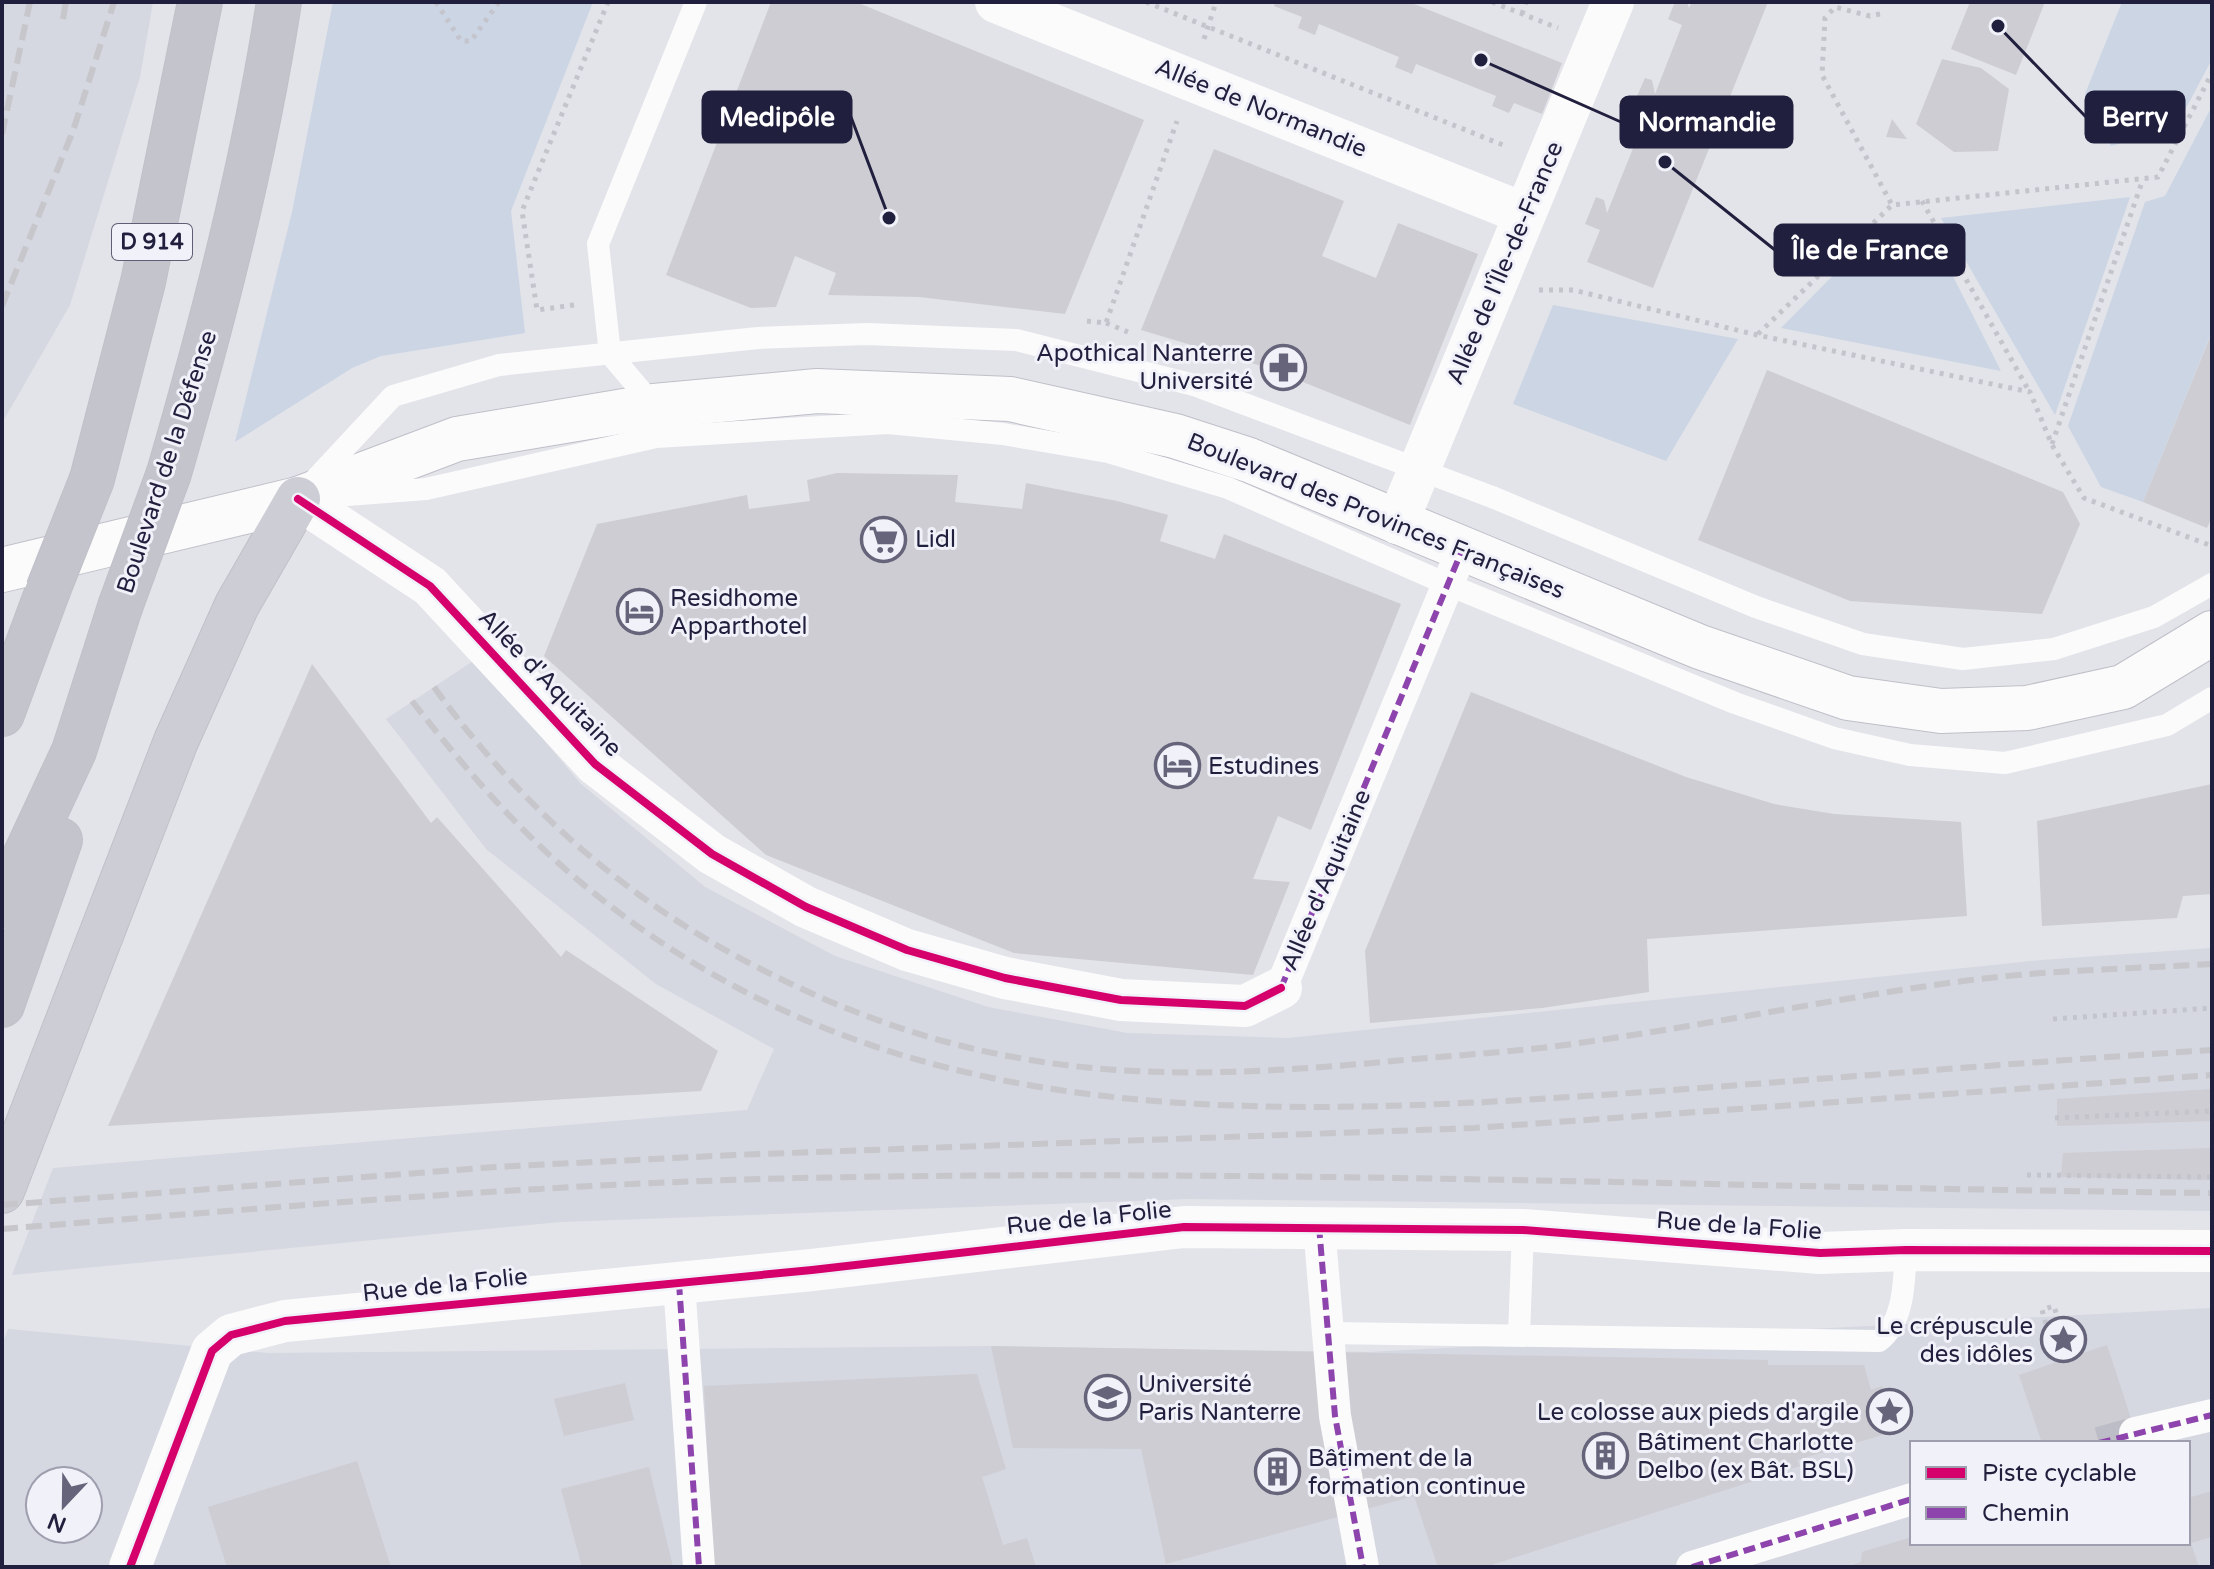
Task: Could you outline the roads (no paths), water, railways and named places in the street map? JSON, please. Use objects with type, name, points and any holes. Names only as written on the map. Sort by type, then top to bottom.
[{"type":"highway","name":"D 914","points":[[2,714],[92,479],[143,282],[180,115],[200,2]]},
{"type":"highway","name":"Boulevard de la Défense","points":[[2,905],[74,751],[120,607],[169,473],[211,327],[254,145],[279,2]]},
{"type":"highway","points":[[2,659],[48,590]]},
{"type":"highway","points":[[2,1005],[65,825],[74,751]]},
{"type":"main road","name":"Boulevard des Provinces Françaises","points":[[2,570],[298,499],[457,439],[654,406],[817,391],[1010,399],[1175,436],[1249,460],[1397,523],[1455,568],[1848,698],[1941,711],[2027,708],[2123,687],[2212,633]]},
{"type":"main road","points":[[8,1179],[176,741],[237,605],[298,499]]},
{"type":"street","name":"Allée de Normandie","points":[[996,2],[1525,214]]},
{"type":"street","name":"Allée de l'Île-de-France","points":[[1397,523],[1613,2]]},
{"type":"street","name":"Allée d'Aquitaine","points":[[298,499],[430,586],[595,764],[712,854],[806,907],[921,954],[1005,978],[1121,1000],[1245,1006],[1281,988],[1455,568]]},
{"type":"street","points":[[1319,1226],[1335,1416],[1363,1567]]},
{"type":"street","name":"Rue de la Folie","points":[[130,1567],[200,1375],[212,1351],[231,1335],[285,1321],[679,1283],[1184,1227],[1523,1230],[1820,1253],[1906,1250],[2212,1251]]},
{"type":"street","points":[[679,1283],[699,1567]]},
{"type":"street","points":[[2135,1433],[2212,1415]]},
{"type":"street","points":[[1692,1567],[1910,1500]]},
{"type":"lane","points":[[654,406],[610,354],[598,244],[696,2]]},
{"type":"lane","points":[[298,499],[393,396],[499,365],[758,338],[867,334],[1016,340],[1194,385],[1418,468],[1769,611],[1863,644],[1963,659],[2054,649],[2154,617],[2212,584]]},
{"type":"lane","points":[[298,499],[426,489],[656,437],[888,423],[1003,434],[1108,452],[1228,488],[1455,568],[1536,618],[1735,703],[1834,738],[1910,755],[2005,763],[2116,740],[2167,725],[2212,698]]},
{"type":"lane","points":[[1519,1335],[1523,1230]]},
{"type":"lane","points":[[1328,1333],[1879,1341],[1894,1322],[1904,1291],[1906,1250]]},
{"type":"tunnel","points":[[2106,1441],[2135,1433]]},
{"type":"railway","points":[[2,134],[30,2]]},
{"type":"railway","points":[[63,19],[66,2]]},
{"type":"railway","points":[[2,306],[73,131],[114,2]]},
{"type":"railway","points":[[434,687],[467,730],[539,810],[620,881],[709,941],[820,997],[885,1023],[951,1043],[1019,1058],[1155,1072],[1337,1066],[1565,1045],[1994,977],[2212,964]]},
{"type":"railway","points":[[412,701],[480,783],[535,841],[555,860],[671,949],[793,1015],[919,1060],[1049,1088],[1183,1103],[1321,1107],[1460,1103],[2212,1050]]},
{"type":"railway","points":[[2,1205],[495,1167],[734,1155],[1474,1128],[2212,1075]]},
{"type":"railway","points":[[2,1229],[501,1191],[801,1178],[1154,1175],[2212,1193]]},
{"type":"place","name":"Berry","points":[[1998,26]]},
{"type":"place","name":"Normandie","points":[[1481,60]]},
{"type":"place","name":"Île de France","points":[[1665,162]]},
{"type":"place","name":"Medipôle","points":[[889,218]]},
{"type":"place","name":"Apothical Nanterre Université","points":[[1284,367]]},
{"type":"place","name":"Lidl","points":[[884,539]]},
{"type":"place","name":"Residhome Apparthotel","points":[[639,612]]},
{"type":"place","name":"Estudines","points":[[1177,766]]},
{"type":"place","name":"Le crépuscule des idôles","points":[[2064,1340]]},
{"type":"place","name":"Université Paris Nanterre","points":[[1107,1398]]},
{"type":"place","name":"Le colosse aux pieds d'argile","points":[[1890,1412]]},
{"type":"place","name":"Bâtiment Charlotte Delbo (ex Bât. BSL)","points":[[1606,1456]]},
{"type":"place","name":"Bâtiment de la formation continue","points":[[1277,1472]]}]
